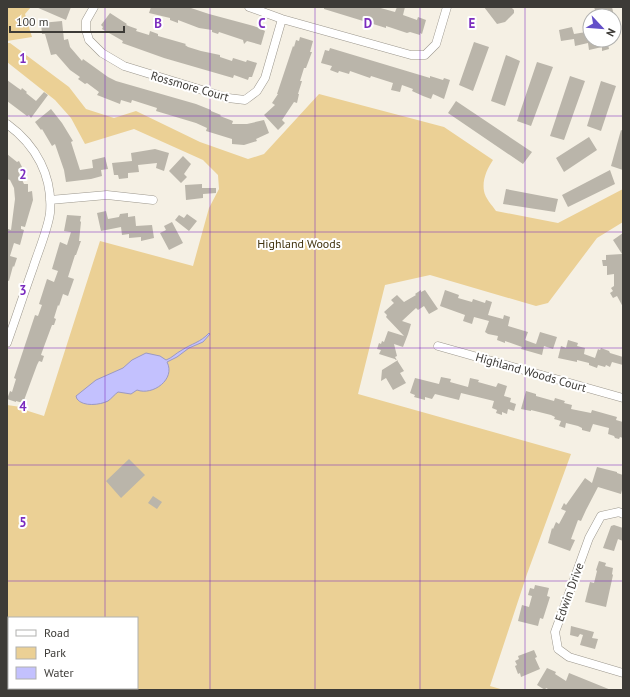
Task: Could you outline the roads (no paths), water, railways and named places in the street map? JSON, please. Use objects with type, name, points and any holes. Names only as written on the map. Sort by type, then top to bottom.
[{"type":"street","name":"Rossmore Court","points":[[94,7],[86,21],[86,30],[89,40],[102,53],[124,66],[228,98],[245,100],[257,91],[265,78],[282,19]]},
{"type":"street","points":[[249,7],[282,19],[411,55],[425,55],[436,44],[447,7]]},
{"type":"street","points":[[7,124],[28,142],[34,150],[50,188],[50,214],[7,343]]},
{"type":"street","points":[[50,200],[107,195],[153,200]]},
{"type":"street","name":"Highland Woods Court","points":[[438,346],[623,398]]},
{"type":"street","name":"Edwin Drive","points":[[623,514],[619,512],[601,516],[589,538],[555,632],[558,649],[569,657],[623,673]]},
{"type":"water","points":[[209,333],[210,334],[203,342],[189,348],[167,362],[169,368],[166,380],[161,385],[150,391],[137,390],[131,394],[118,392],[108,401],[101,404],[87,404],[80,402],[77,399],[76,396],[96,380],[123,368],[132,360],[146,353],[160,356],[166,360],[199,341]]},
{"type":"park label","name":"Highland Woods","points":[[299,243]]}]
